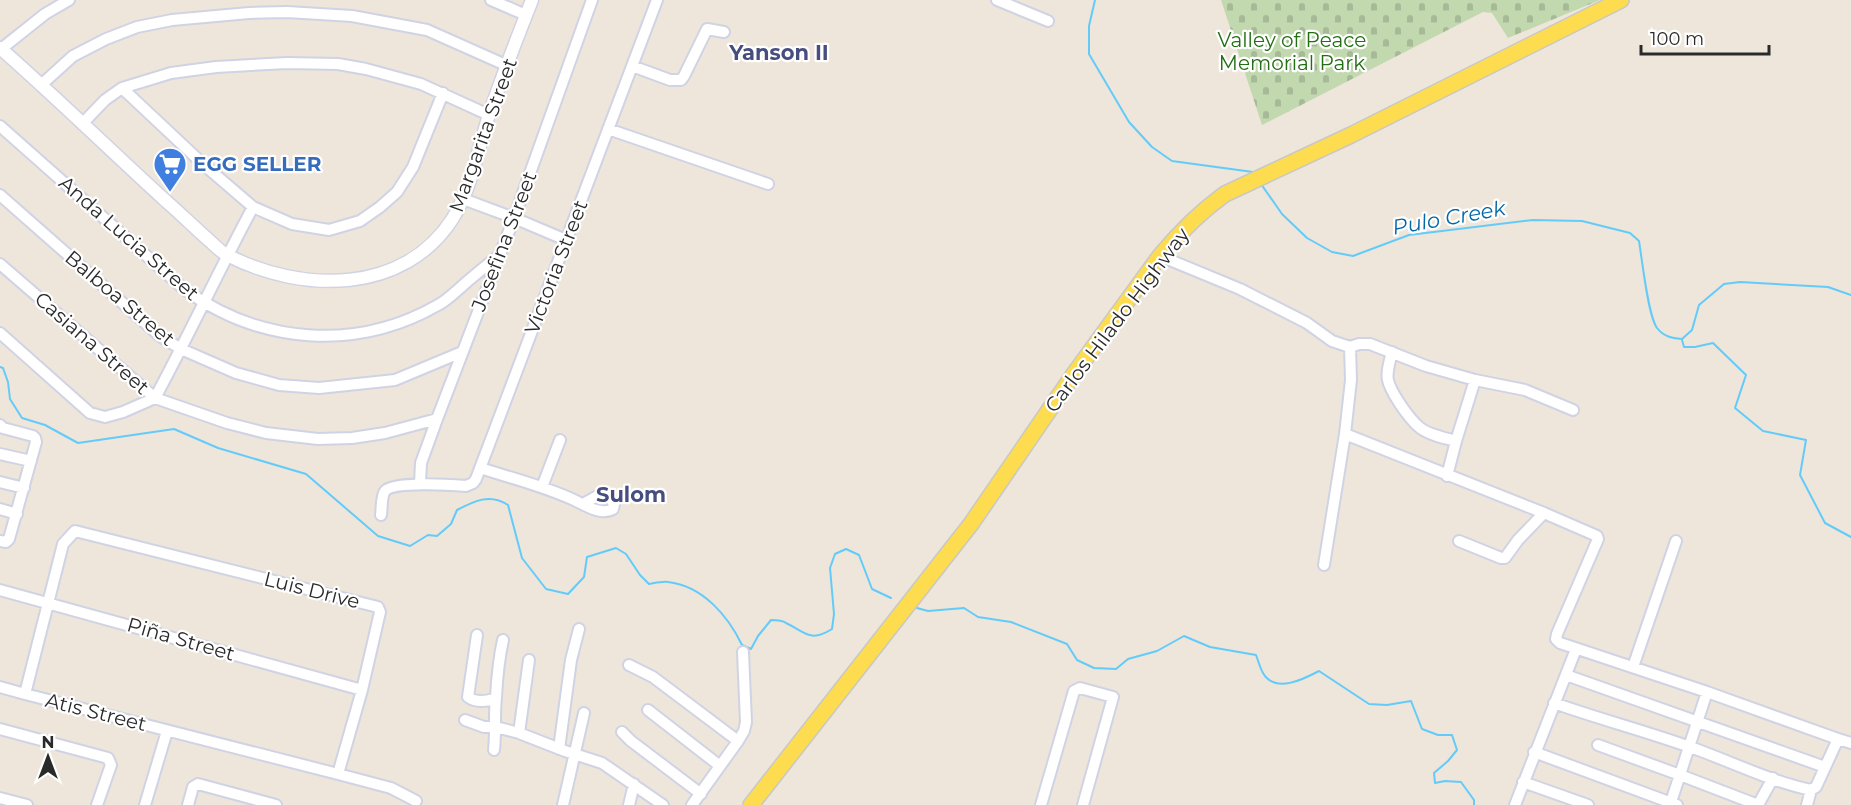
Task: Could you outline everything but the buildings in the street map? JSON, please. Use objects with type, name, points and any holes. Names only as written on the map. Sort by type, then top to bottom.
[{"type":"main road","name":"Carlos Hilado Highway","points":[[751,805],[971,524],[1074,374],[1160,256],[1206,207],[1225,194],[1351,135],[1621,0]]},
{"type":"street","points":[[0,48],[45,14],[69,0]]},
{"type":"street","points":[[491,0],[526,15]]},
{"type":"street","name":"Margarita Street","points":[[0,48],[227,255],[276,275],[336,282],[370,277],[406,262],[434,242],[453,218],[463,199],[489,115],[532,0]]},
{"type":"street","name":"Josefina Street","points":[[420,483],[421,464],[436,419],[514,218],[592,0]]},
{"type":"street","name":"Victoria Street","points":[[420,483],[466,486],[473,483],[657,0]]},
{"type":"street","points":[[997,0],[1048,21]]},
{"type":"street","points":[[41,85],[73,56],[106,39],[137,27],[172,20],[249,13],[287,12],[352,16],[427,30],[507,66]]},
{"type":"street","points":[[632,66],[670,80],[681,80],[707,29],[724,32]]},
{"type":"street","points":[[82,124],[105,100],[122,88],[171,73],[216,67],[287,63],[338,64],[366,69],[421,84],[489,115]]},
{"type":"street","points":[[122,88],[204,165],[253,207],[292,224],[329,230],[360,221],[397,192],[413,166],[443,93]]},
{"type":"street","name":"Anda Lucia Street","points":[[0,126],[184,289],[203,303],[245,321],[294,335],[345,336],[373,332],[398,324],[440,304],[498,256]]},
{"type":"street","points":[[608,129],[768,184]]},
{"type":"street","name":"Balboa Street","points":[[0,195],[160,336],[181,349],[236,373],[279,385],[319,388],[394,380],[462,352]]},
{"type":"street","points":[[463,199],[566,240]]},
{"type":"street","points":[[0,333],[90,413],[105,417],[155,398],[253,207]]},
{"type":"street","points":[[1160,256],[1240,289],[1307,323],[1332,341],[1350,347],[1370,344],[1426,366],[1475,381],[1525,390],[1574,410]]},
{"type":"street","name":"Casiana Street","points":[[0,264],[155,398],[227,423],[266,433],[318,439],[385,434],[436,419]]},
{"type":"street","points":[[1324,565],[1345,434],[1351,380],[1350,347]]},
{"type":"street","points":[[1392,352],[1387,371],[1389,387],[1414,424],[1434,436],[1456,441]]},
{"type":"street","points":[[1448,476],[1456,441],[1475,381]]},
{"type":"street","points":[[0,425],[35,438],[24,488],[8,541],[0,541]]},
{"type":"street","points":[[1345,434],[1594,534],[1598,539],[1557,634],[1556,639],[1560,643],[1851,743]]},
{"type":"street","points":[[542,487],[560,440]]},
{"type":"street","points":[[0,454],[31,461]]},
{"type":"street","points":[[480,468],[542,487],[583,504]]},
{"type":"street","points":[[0,482],[24,488]]},
{"type":"street","points":[[381,515],[385,490],[420,483]]},
{"type":"street","points":[[0,509],[17,514]]},
{"type":"street","points":[[1459,542],[1505,558],[1518,540],[1544,513]]},
{"type":"street","name":"Luis Drive","points":[[25,694],[63,544],[76,531],[378,607],[380,613],[362,690],[338,774]]},
{"type":"street","points":[[1633,667],[1676,542]]},
{"type":"street","name":"Piña Street","points":[[0,590],[362,690]]},
{"type":"street","points":[[559,749],[571,660],[579,628]]},
{"type":"street","points":[[477,635],[468,698],[484,702],[495,699]]},
{"type":"street","points":[[494,750],[495,699],[503,640]]},
{"type":"street","points":[[1515,805],[1576,649]]},
{"type":"street","points":[[692,805],[744,731],[746,722],[743,652]]},
{"type":"street","points":[[519,733],[529,660]]},
{"type":"street","points":[[629,665],[653,677],[738,741]]},
{"type":"street","points":[[1566,675],[1825,767]]},
{"type":"street","name":"Atis Street","points":[[0,687],[166,731]]},
{"type":"street","points":[[1041,805],[1074,691],[1080,688],[1113,697],[1083,805]]},
{"type":"street","points":[[1534,752],[1673,804],[1707,692]]},
{"type":"street","points":[[1554,703],[1689,746],[1811,790]]},
{"type":"street","points":[[648,710],[720,766]]},
{"type":"street","points":[[563,805],[584,713]]},
{"type":"street","points":[[465,720],[484,727],[496,727],[519,733],[606,764],[663,805]]},
{"type":"street","points":[[0,729],[108,758],[111,765],[97,805]]},
{"type":"street","points":[[145,805],[166,731],[391,788],[416,801]]},
{"type":"street","points":[[622,732],[701,794]]},
{"type":"street","points":[[1807,805],[1811,790],[1816,787],[1838,740]]},
{"type":"street","points":[[1598,745],[1758,805],[1773,778]]},
{"type":"street","points":[[1523,782],[1588,805]]},
{"type":"street","points":[[188,805],[193,787],[198,784],[276,805]]},
{"type":"street","points":[[628,805],[633,784]]},
{"type":"street","points":[[0,798],[27,805]]},
{"type":"green space","name":"Valley of Peace Memorial Park","points":[[1221,0],[1600,0],[1508,38],[1492,13],[1483,12],[1262,125]]},
{"type":"waterway","name":"Pulo Creek","points":[[1095,0],[1089,26],[1089,54],[1129,122],[1152,147],[1172,161],[1255,174]]},
{"type":"waterway","name":"Pulo Creek","points":[[1261,184],[1282,214],[1307,238],[1332,252],[1353,256],[1409,235],[1533,220],[1582,221],[1630,233],[1639,241],[1648,300],[1654,322],[1662,333],[1675,338],[1682,339],[1692,330],[1699,305],[1724,284],[1740,282],[1828,287],[1851,295]]},
{"type":"waterway","points":[[1682,340],[1684,347],[1713,343],[1746,375],[1735,408],[1763,431],[1806,440],[1800,475],[1825,523],[1851,537]]},
{"type":"waterway","points":[[0,367],[3,368],[8,382],[10,399],[22,418],[45,425],[78,443],[174,429],[218,448],[306,474],[378,536],[410,546],[428,535],[437,536],[451,524],[457,510],[463,507],[488,499],[501,501],[508,505],[522,558],[546,589],[568,594],[584,577],[587,557],[616,548],[626,554],[649,584],[666,582],[681,585],[703,596],[722,613],[742,645],[751,649],[771,620],[783,621],[813,636],[832,629],[834,614],[830,568],[835,554],[846,549],[859,555],[872,589],[891,598]]},
{"type":"waterway","points":[[917,608],[928,611],[964,608],[978,617],[1011,622],[1067,644],[1077,660],[1094,668],[1116,669],[1128,659],[1157,651],[1184,636],[1210,647],[1256,655],[1263,673],[1275,683],[1290,683],[1319,671],[1369,704],[1387,705],[1411,701],[1422,729],[1438,735],[1452,735],[1457,750],[1434,773],[1435,783],[1461,782],[1474,800],[1474,805]]},
{"type":"place","name":"EGG SELLER","points":[[170,193]]},
{"type":"district","name":"Yanson II","points":[[779,53]]},
{"type":"district","name":"Sulom","points":[[631,495]]}]
